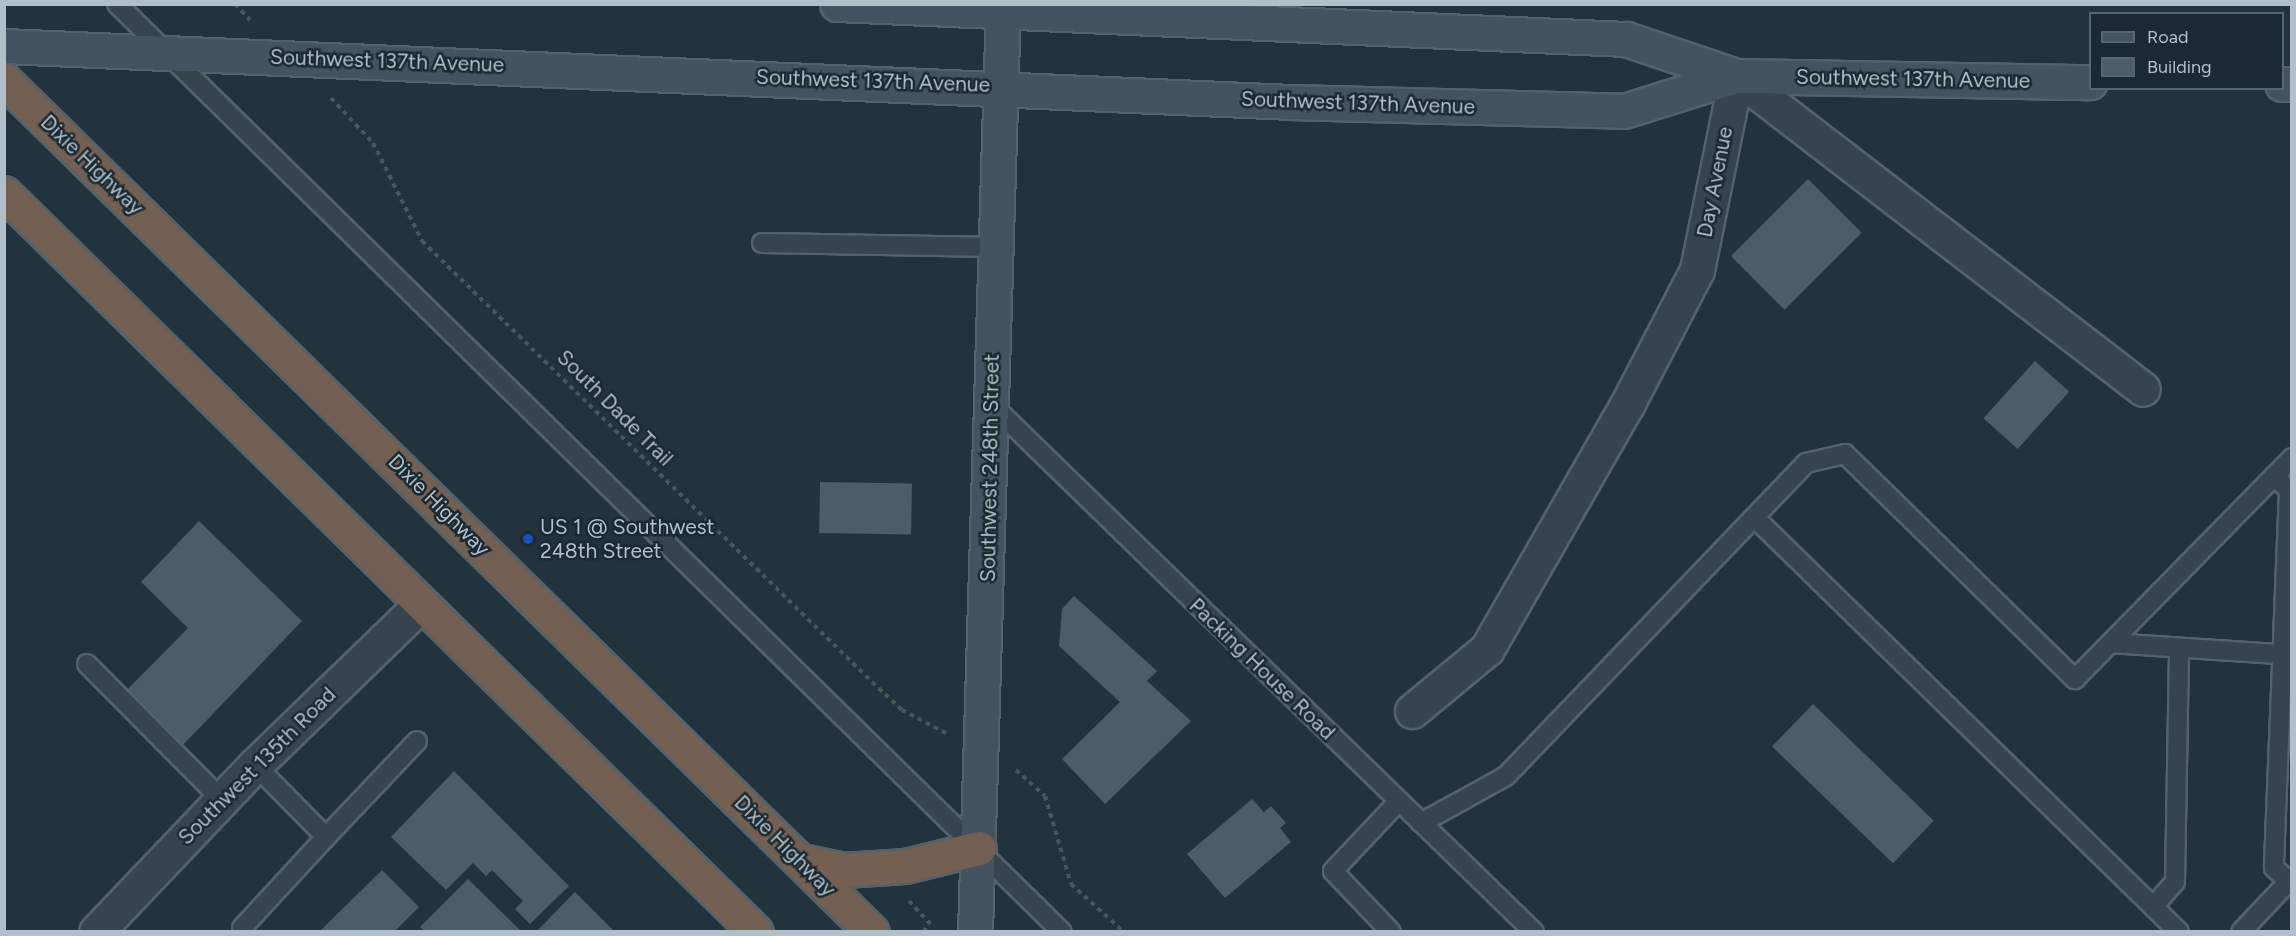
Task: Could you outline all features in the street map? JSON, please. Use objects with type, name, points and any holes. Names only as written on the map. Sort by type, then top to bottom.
[{"type":"highway","name":"Dixie Highway","points":[[4,80],[872,932]]},
{"type":"highway","points":[[4,193],[756,932]]},
{"type":"highway","points":[[801,861],[844,870],[905,866],[979,848]]},
{"type":"main road","name":"Southwest 137th Avenue","points":[[837,4],[1003,9],[1626,39],[1736,76],[2089,82]]},
{"type":"main road","name":"Southwest 248th Street","points":[[975,932],[1003,9]]},
{"type":"main road","name":"Southwest 137th Avenue","points":[[4,46],[1001,87],[1290,102],[1624,111],[1736,76]]},
{"type":"street","points":[[1736,76],[2143,389]]},
{"type":"street","name":"Day Avenue","points":[[1412,711],[1487,649],[1627,405],[1697,270],[1736,76]]},
{"type":"street","name":"Southwest 135th Road","points":[[96,932],[221,799],[421,604]]},
{"type":"lane","points":[[117,4],[1062,932]]},
{"type":"lane","points":[[762,243],[997,247]]},
{"type":"lane","name":"Packing House Road","points":[[992,405],[1529,930]]},
{"type":"lane","points":[[1421,822],[1506,776],[1806,463],[1845,454],[2075,679],[2292,458]]},
{"type":"lane","points":[[2241,932],[2290,879],[2274,868],[2286,654],[2289,490],[2274,476]]},
{"type":"lane","points":[[1754,517],[2179,932]]},
{"type":"lane","points":[[2111,644],[2286,654]]},
{"type":"lane","points":[[2153,907],[2175,882],[2179,649]]},
{"type":"lane","points":[[87,664],[221,799]]},
{"type":"lane","points":[[242,928],[417,741]]},
{"type":"lane","points":[[255,765],[326,837]]},
{"type":"lane","points":[[1391,932],[1333,871],[1399,801]]},
{"type":"path","name":"South Dade Trail","points":[[328,95],[373,143],[422,241],[849,660],[902,710],[924,722]]},
{"type":"path","points":[[1024,775],[1050,807],[1071,885],[1124,932]]},
{"type":"path","points":[[904,896],[933,927]]},
{"type":"path","points":[[924,932],[928,922]]},
{"type":"building","points":[[1808,179],[1862,233],[1785,310],[1731,256]]},
{"type":"building","points":[[2035,361],[2069,392],[2018,449],[1983,418]]},
{"type":"building","points":[[820,482],[912,484],[911,535],[819,533]]},
{"type":"building","points":[[199,521],[302,621],[181,747],[125,692],[188,628],[141,582]]},
{"type":"building","points":[[1074,596],[1157,671],[1147,681],[1191,721],[1105,804],[1062,759],[1120,702],[1059,646],[1062,609]]},
{"type":"building","points":[[1813,704],[1934,821],[1893,863],[1772,746]]},
{"type":"building","points":[[454,771],[569,886],[530,924],[515,909],[523,901],[492,870],[486,876],[473,863],[446,890],[391,837]]},
{"type":"building","points":[[1252,799],[1264,812],[1271,806],[1286,823],[1280,828],[1291,842],[1225,898],[1187,854]]},
{"type":"building","points":[[382,870],[419,907],[394,932],[319,932]]},
{"type":"building","points":[[468,879],[522,932],[425,932],[420,927]]},
{"type":"building","points":[[575,892],[615,932],[536,932]]},
{"type":"place","name":"US 1 @ Southwest 248th Street","points":[[528,539]]}]
